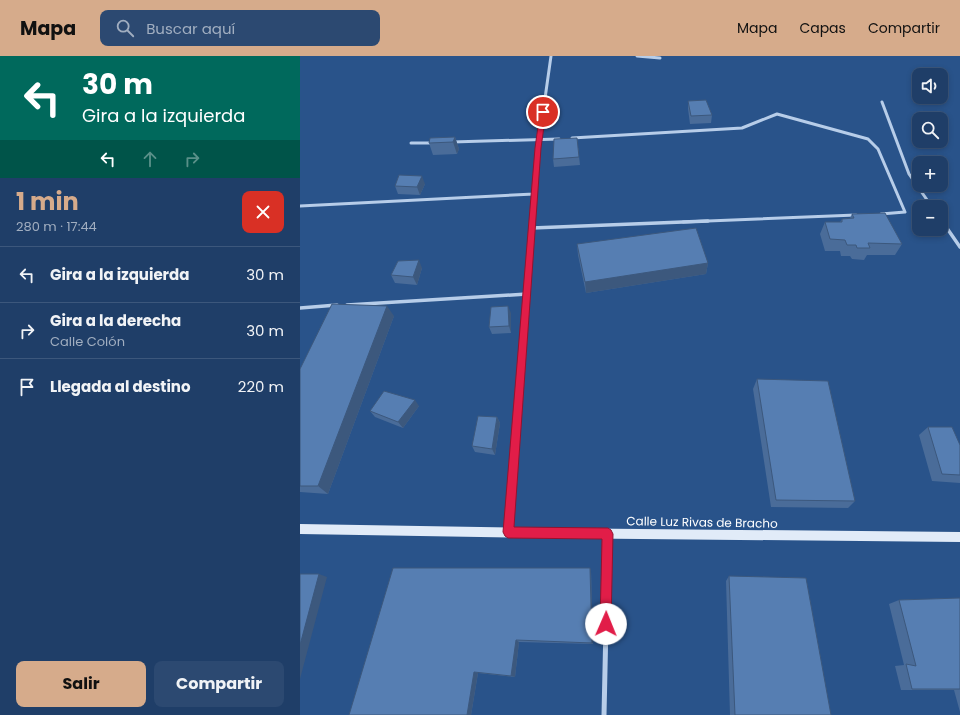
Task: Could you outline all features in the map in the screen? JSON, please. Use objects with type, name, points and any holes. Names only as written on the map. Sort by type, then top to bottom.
[{"type":"main road","name":"Calle Luz Rivas de Bracho","points":[[300,528],[608,534],[960,537]]},
{"type":"street","points":[[508,532],[534,194],[539,140],[551,56]]},
{"type":"street","points":[[637,56],[660,58]]},
{"type":"street","points":[[882,102],[909,174],[927,200]]},
{"type":"street","points":[[570,138],[742,128],[777,114],[868,139],[878,149],[905,212],[873,214]]},
{"type":"street","points":[[451,142],[562,139]]},
{"type":"street","points":[[411,143],[435,143]]},
{"type":"street","points":[[300,206],[534,194]]},
{"type":"street","points":[[532,228],[858,214]]},
{"type":"street","points":[[948,230],[960,247]]},
{"type":"street","points":[[300,308],[527,294]]},
{"type":"street","points":[[604,715],[608,534]]},
{"type":"building","points":[[706,100],[712,115],[691,116],[688,101]]},
{"type":"building","points":[[455,137],[453,142],[429,143],[430,138]]},
{"type":"building","points":[[577,138],[579,157],[553,159],[554,139]]},
{"type":"building","points":[[399,175],[422,176],[417,187],[395,186]]},
{"type":"building","points":[[885,213],[902,244],[868,243],[870,248],[857,248],[856,245],[847,245],[845,240],[830,239],[825,222],[842,222],[842,219],[854,218],[852,214]]},
{"type":"building","points":[[696,228],[708,263],[585,282],[577,244]]},
{"type":"building","points":[[419,260],[413,277],[391,275],[398,261]]},
{"type":"building","points":[[332,304],[387,306],[318,486],[300,486],[300,369]]},
{"type":"building","points":[[508,306],[509,326],[489,327],[491,307]]},
{"type":"building","points":[[757,379],[828,381],[855,501],[776,500]]},
{"type":"building","points":[[384,391],[415,400],[398,422],[370,411]]},
{"type":"building","points":[[478,416],[497,417],[492,449],[472,446]]},
{"type":"building","points":[[928,427],[952,427],[960,445],[960,475],[942,474]]},
{"type":"building","points":[[393,568],[590,568],[592,643],[516,640],[511,676],[474,672],[467,715],[349,715]]},
{"type":"building","points":[[300,574],[319,574],[300,645]]},
{"type":"building","points":[[729,576],[806,578],[831,715],[735,715]]},
{"type":"building","points":[[960,598],[960,689],[912,689],[906,664],[916,666],[899,600]]},
{"type":"route","points":[[543,112],[538,148],[508,532],[608,534],[606,624]]}]
